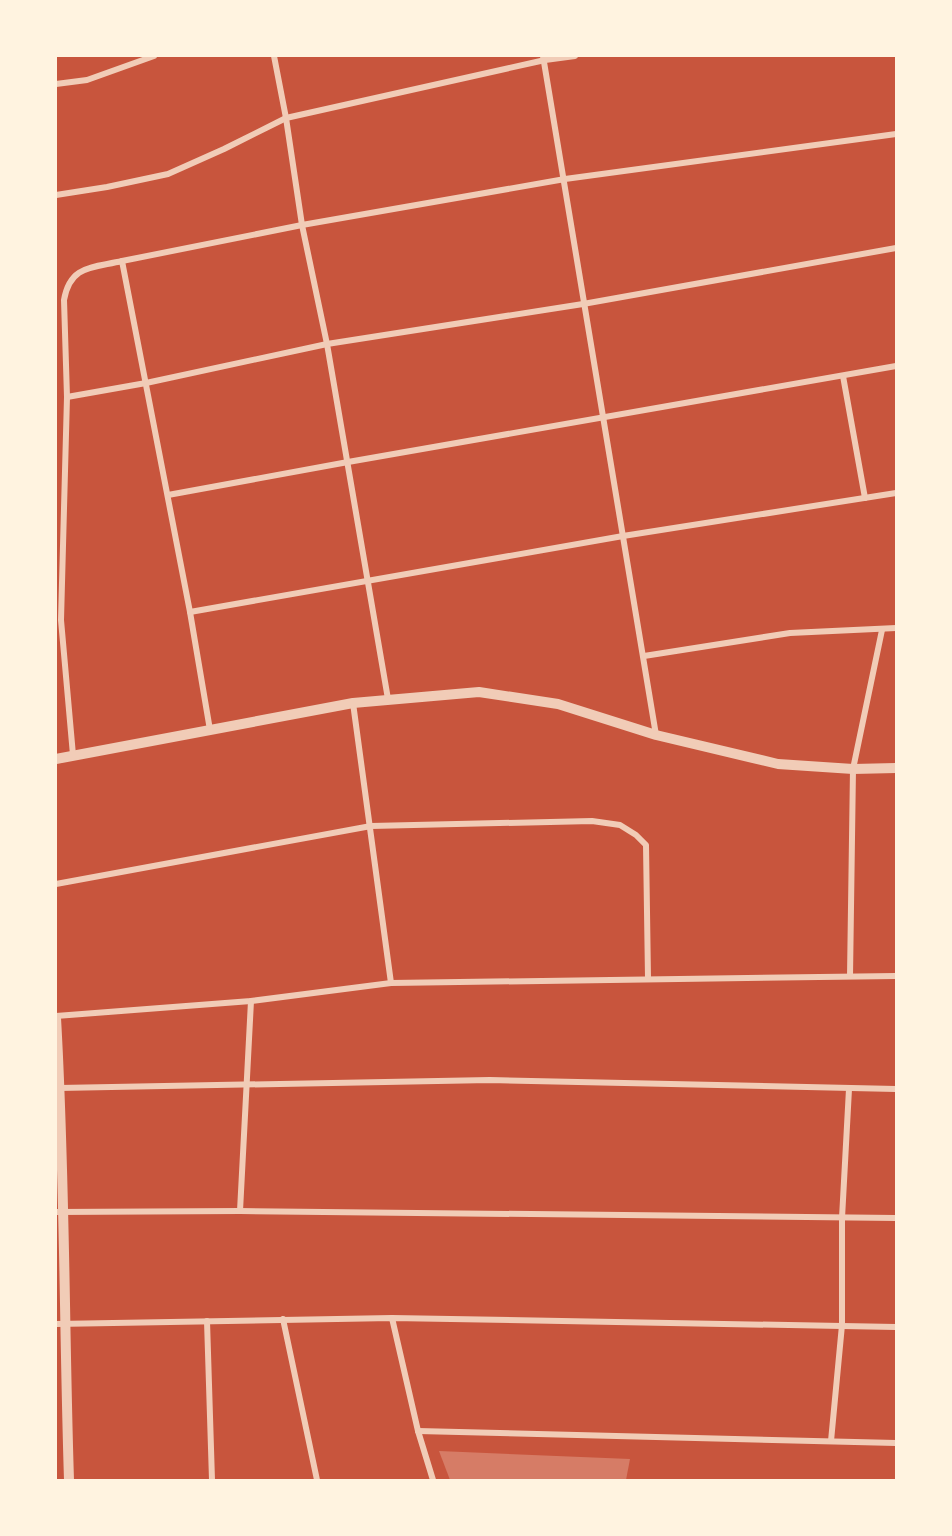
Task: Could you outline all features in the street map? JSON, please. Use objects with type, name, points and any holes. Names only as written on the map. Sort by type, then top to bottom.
[{"type":"street","points":[[56,84],[87,80],[154,56]]},
{"type":"street","points":[[274,56],[302,225],[327,344],[348,462],[388,699]]},
{"type":"street","points":[[56,195],[168,174],[225,149],[285,118],[544,58],[575,56]]},
{"type":"street","points":[[544,58],[656,735]]},
{"type":"street","points":[[73,755],[61,620],[67,397],[64,300],[66,287],[71,278],[83,270],[122,261],[302,225],[565,179],[897,134]]},
{"type":"street","points":[[67,397],[146,383],[327,344],[583,304],[897,248]]},
{"type":"street","points":[[122,261],[190,612],[210,731]]},
{"type":"street","points":[[56,330],[64,331]]},
{"type":"street","points":[[168,495],[897,366]]},
{"type":"street","points":[[843,376],[865,498]]},
{"type":"street","points":[[56,493],[64,494]]},
{"type":"street","points":[[190,612],[623,536],[897,493]]},
{"type":"street","points":[[644,656],[790,633],[897,628]]},
{"type":"street","points":[[850,976],[853,769],[882,630]]},
{"type":"street","points":[[56,759],[353,703],[479,692],[558,704],[656,735],[778,764],[853,769],[897,768]]},
{"type":"street","points":[[353,703],[391,983]]},
{"type":"street","points":[[56,884],[371,826],[540,821],[592,821],[620,825],[646,845],[648,978]]},
{"type":"street","points":[[69,1480],[60,1324],[56,1017],[251,1000],[391,983],[897,975]]},
{"type":"street","points":[[240,1211],[251,1000]]},
{"type":"street","points":[[58,1088],[490,1080],[897,1089]]},
{"type":"street","points":[[831,1441],[842,1325],[842,1218],[849,1089]]},
{"type":"street","points":[[60,1212],[240,1211],[897,1218]]},
{"type":"street","points":[[60,1324],[392,1318],[897,1327]]},
{"type":"street","points":[[392,1318],[418,1431],[433,1480]]},
{"type":"street","points":[[283,1319],[317,1480]]},
{"type":"street","points":[[207,1321],[212,1480]]},
{"type":"street","points":[[418,1431],[897,1443]]},
{"type":"building","points":[[439,1451],[630,1459],[626,1480],[450,1480]]}]
